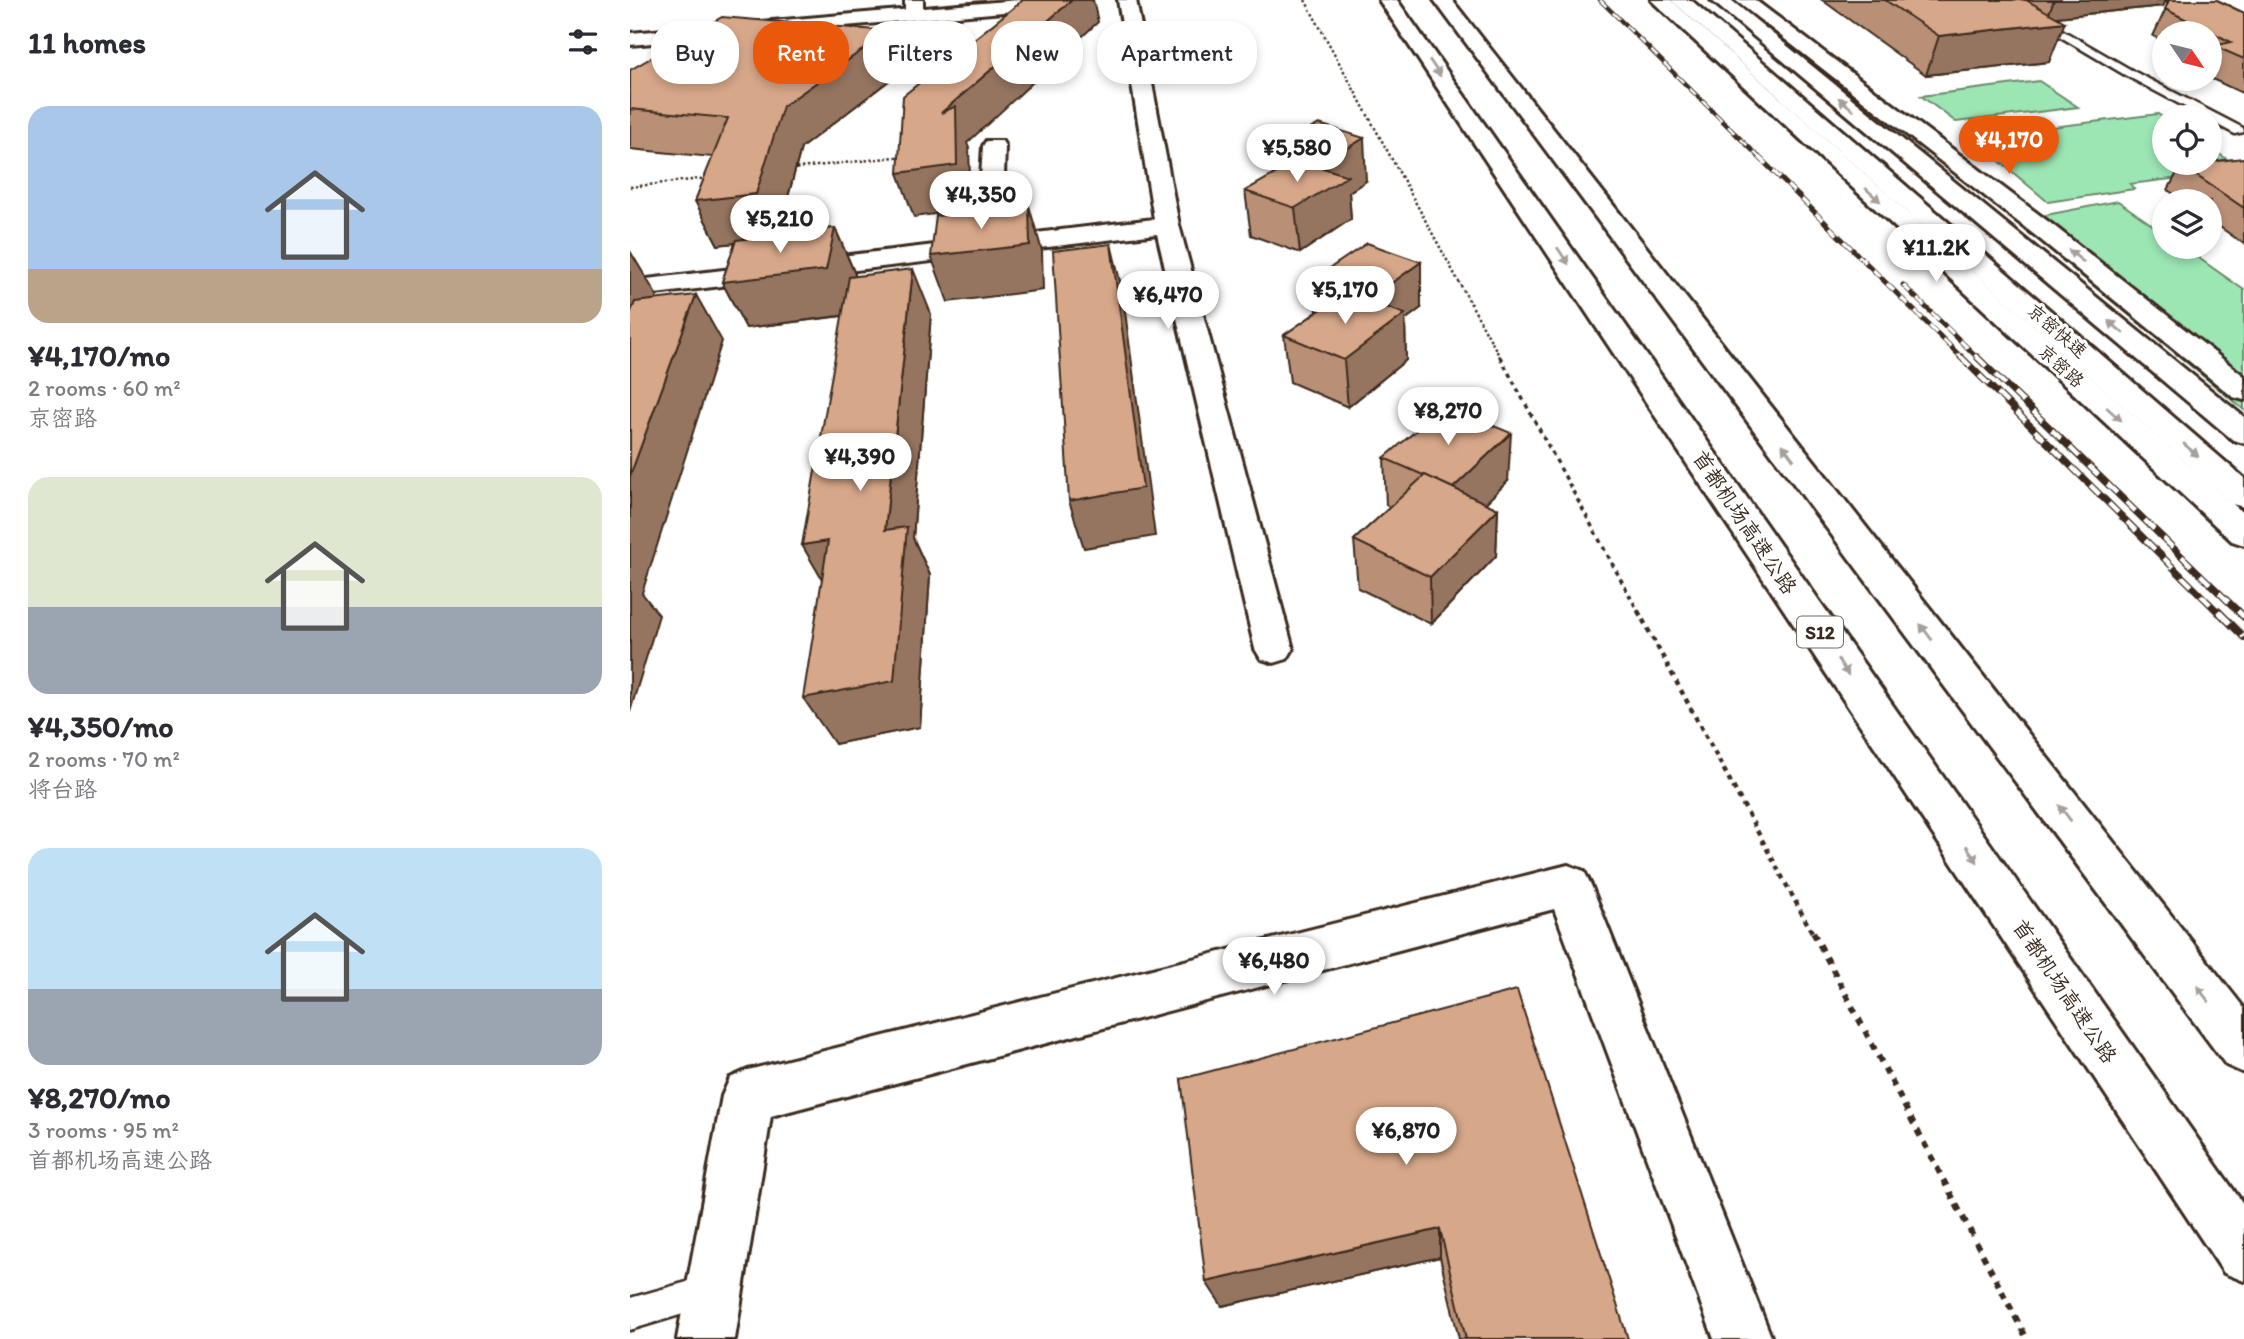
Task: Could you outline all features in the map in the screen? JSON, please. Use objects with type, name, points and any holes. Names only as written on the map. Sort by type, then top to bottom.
[{"type":"main road","points":[[739,28],[914,7],[1082,0]]},
{"type":"main road","points":[[1127,0],[1167,225],[1274,649]]},
{"type":"main road","name":"京密路","points":[[1660,0],[2244,533]]},
{"type":"main road","name":"京密快速","points":[[1680,0],[2244,496]]},
{"type":"main road","name":"京密快速","points":[[1720,0],[2244,433]]},
{"type":"main road","points":[[1744,0],[2045,231],[2244,391]]},
{"type":"main road","points":[[1447,4],[2244,1048]]},
{"type":"main road","name":"首都机场高速公路","points":[[1392,6],[2244,1253]]},
{"type":"main road","points":[[630,39],[651,37]]},
{"type":"main road","points":[[989,246],[994,146]]},
{"type":"main road","points":[[630,289],[1167,225]]},
{"type":"main road","points":[[706,1339],[748,1096],[1568,885],[1743,1339]]},
{"type":"lane","points":[[2003,0],[2129,73],[2239,131]]},
{"type":"lane","points":[[630,1314],[714,1290]]},
{"type":"path","points":[[1305,0],[1854,1008],[2026,1339]]},
{"type":"path","points":[[778,170],[913,155]]},
{"type":"path","points":[[630,187],[711,177]]},
{"type":"green space","points":[[2039,81],[2078,107],[1956,122],[1921,96]]},
{"type":"green space","points":[[2152,115],[2152,175],[2203,175],[2130,184],[2134,189],[2048,202],[1971,137]]},
{"type":"green space","points":[[2222,156],[2244,170],[2222,173]]},
{"type":"green space","points":[[2118,201],[2152,225],[2152,259],[2200,259],[2244,290],[2244,410],[2015,221]]},
{"type":"building","points":[[1023,0],[1072,0],[1048,21],[997,21]]},
{"type":"building","points":[[1885,0],[2026,0],[2065,22],[1939,36]]},
{"type":"building","points":[[2169,0],[2217,0],[2244,13],[2244,59],[2222,49],[2222,44],[2231,42],[2222,38],[2222,21],[2189,21],[2165,9]]},
{"type":"building","points":[[722,17],[770,21],[753,21],[753,84],[814,84],[783,106],[756,194],[695,201],[728,118],[630,109],[630,70],[651,58],[651,84],[739,84],[739,21],[715,21]]},
{"type":"building","points":[[991,26],[991,70],[977,82],[977,37]]},
{"type":"building","points":[[849,28],[863,29],[863,49],[849,59]]},
{"type":"building","points":[[918,84],[975,84],[941,113],[956,106],[957,165],[898,173],[903,96]]},
{"type":"building","points":[[1319,124],[1364,138],[1318,166],[1272,150]]},
{"type":"building","points":[[2244,158],[2244,208],[2222,193],[2222,189],[2216,189],[2196,175],[2222,175],[2222,161]]},
{"type":"building","points":[[1299,160],[1348,176],[1295,208],[1245,191]]},
{"type":"building","points":[[1029,206],[1030,245],[931,256],[936,216]]},
{"type":"building","points":[[835,228],[826,270],[722,282],[736,240]]},
{"type":"building","points":[[1367,243],[1421,262],[1368,300],[1314,279]]},
{"type":"building","points":[[1111,244],[1143,488],[1069,501],[1053,251]]},
{"type":"building","points":[[913,269],[885,530],[907,527],[894,681],[803,698],[828,541],[802,545],[849,277]]},
{"type":"building","points":[[1346,292],[1405,314],[1344,360],[1284,335]]},
{"type":"building","points":[[696,295],[630,476],[630,314],[635,302]]},
{"type":"building","points":[[1445,406],[1511,433],[1453,488],[1384,458]]},
{"type":"building","points":[[1425,475],[1498,509],[1430,577],[1354,540]]},
{"type":"building","points":[[1517,990],[1628,1339],[1466,1339],[1440,1229],[1206,1282],[1181,1079]]},
{"type":"railway","points":[[1600,0],[1761,159]]},
{"type":"railway","points":[[1759,157],[1963,359]]},
{"type":"railway","points":[[1903,285],[1979,359]]},
{"type":"railway","points":[[1961,357],[2219,613]]},
{"type":"railway","points":[[1977,357],[2240,613]]},
{"type":"railway","points":[[2218,611],[2244,637]]},
{"type":"railway","points":[[2240,613],[2244,617]]}]
